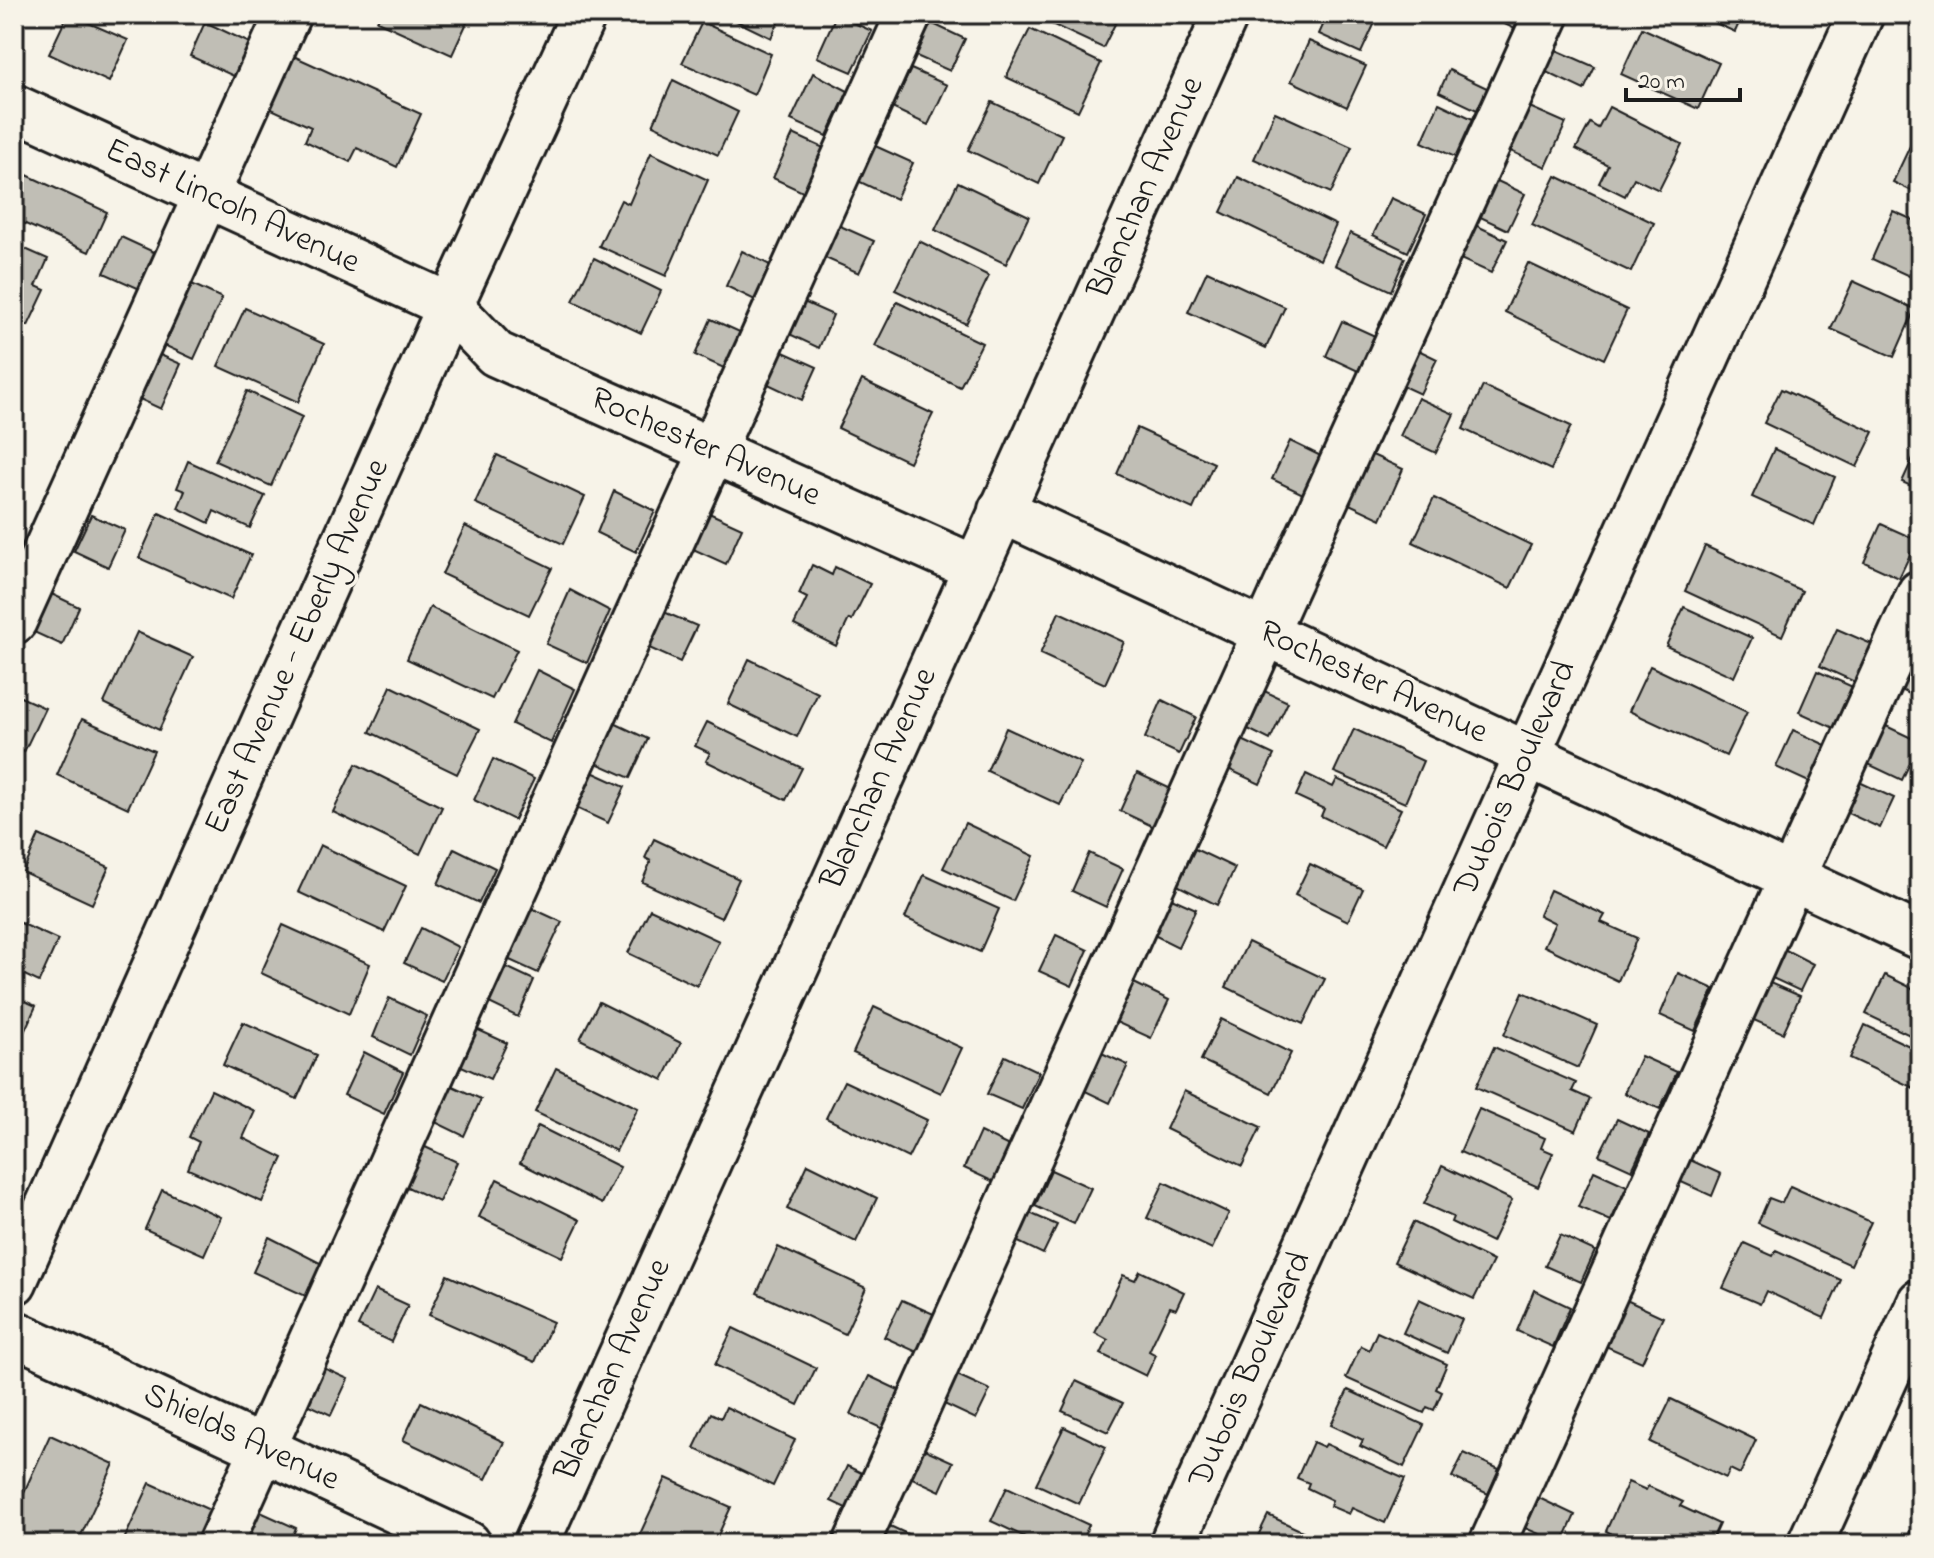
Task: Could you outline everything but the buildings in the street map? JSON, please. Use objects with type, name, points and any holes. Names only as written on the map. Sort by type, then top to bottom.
[{"type":"street","points":[[14,621],[288,14]]},
{"type":"street","name":"East Avenue - Eberly Avenue","points":[[14,1282],[450,306],[584,14]]},
{"type":"street","points":[[220,1544],[909,14]]},
{"type":"street","name":"Blanchan Avenue","points":[[536,1544],[1226,14]]},
{"type":"street","points":[[856,1544],[1264,633],[1547,14]]},
{"type":"street","name":"Dubois Boulevard","points":[[1172,1544],[1861,14]]},
{"type":"street","name":"East Lincoln Avenue","points":[[14,107],[450,306]]},
{"type":"street","name":"Rochester Avenue","points":[[450,306],[496,354],[975,568]]},
{"type":"street","name":"Rochester Avenue","points":[[1001,510],[1920,937]]},
{"type":"street","points":[[1492,1544],[1920,593]]},
{"type":"street","points":[[1810,1544],[1920,1302]]},
{"type":"street","name":"Shields Avenue","points":[[14,1333],[468,1544]]}]
